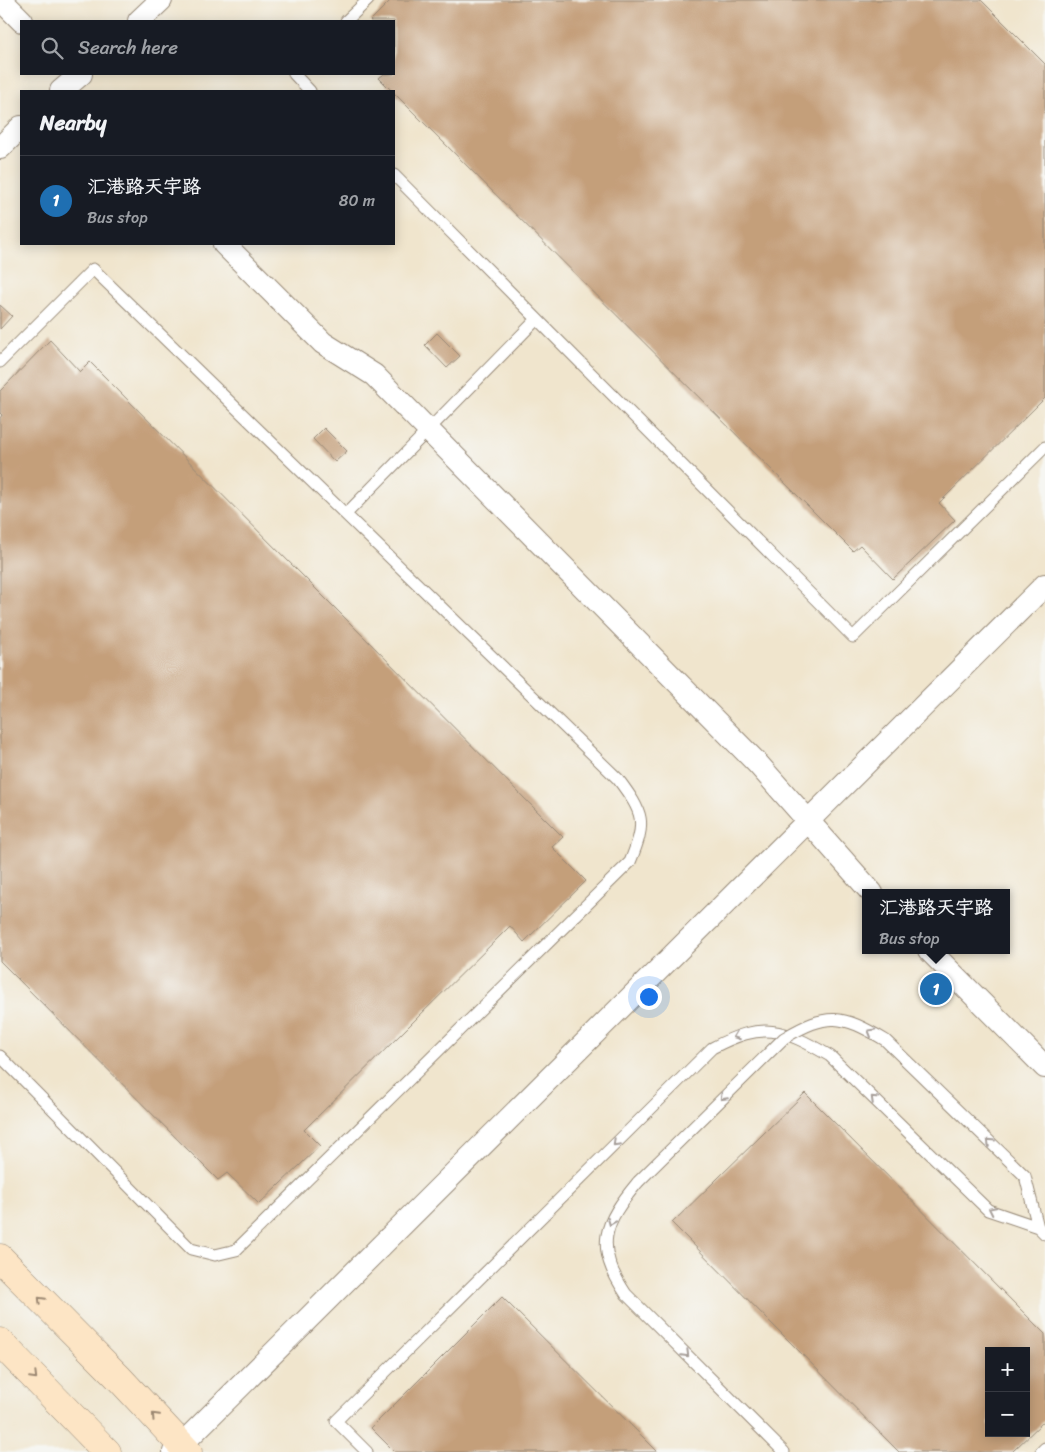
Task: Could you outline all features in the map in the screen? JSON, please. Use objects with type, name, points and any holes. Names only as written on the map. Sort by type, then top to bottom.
[{"type":"main road","points":[[0,1258],[118,1377],[181,1450]]},
{"type":"main road","points":[[0,1342],[107,1452]]},
{"type":"street","points":[[1,0],[21,20]]},
{"type":"street","points":[[140,20],[161,0]]},
{"type":"street","points":[[0,148],[20,128]]},
{"type":"street","points":[[225,245],[323,343],[374,375],[757,763],[868,889]]},
{"type":"street","points":[[181,1450],[807,821],[1045,585]]},
{"type":"street","points":[[933,954],[1045,1067]]},
{"type":"lane","points":[[347,20],[368,0]]},
{"type":"lane","points":[[295,75],[309,90]]},
{"type":"lane","points":[[395,176],[854,637],[1045,447]]},
{"type":"lane","points":[[0,362],[93,268],[618,778],[636,804],[642,822],[640,836],[630,862],[236,1250],[214,1254],[191,1249],[0,1056]]},
{"type":"lane","points":[[346,514],[537,319]]},
{"type":"lane","points":[[784,1452],[626,1294],[612,1273],[606,1250],[608,1226],[618,1205],[638,1182],[784,1038],[810,1023],[829,1018],[857,1023],[885,1040],[1024,1176],[1041,1230]]},
{"type":"lane","points":[[367,1452],[336,1421],[712,1048],[738,1034],[767,1030],[799,1038],[830,1056],[988,1210],[1041,1230]]},
{"type":"lane","points":[[1042,1452],[1045,1448]]},
{"type":"building","points":[[391,0],[981,0],[1045,64],[1045,398],[939,503],[955,520],[893,579],[860,545],[853,551],[395,94],[395,90],[391,90],[379,78],[383,75],[395,75],[395,20],[371,20]]},
{"type":"building","points":[[0,305],[12,316],[0,329]]},
{"type":"building","points":[[437,333],[460,356],[447,368],[425,345]]},
{"type":"building","points":[[50,340],[80,372],[90,362],[563,837],[552,847],[586,881],[524,942],[510,926],[304,1130],[320,1146],[259,1204],[227,1173],[218,1180],[0,961],[0,418],[2,415],[0,413],[0,391]]},
{"type":"building","points":[[324,428],[347,451],[335,462],[313,439]]},
{"type":"building","points":[[805,1093],[1045,1334],[1045,1420],[1030,1435],[1030,1347],[985,1347],[985,1437],[1027,1437],[1012,1452],[899,1452],[672,1223]]},
{"type":"building","points":[[502,1297],[658,1452],[395,1452],[371,1428]]},
{"type":"place","name":"汇港路天宇路","points":[[936,989]]}]
